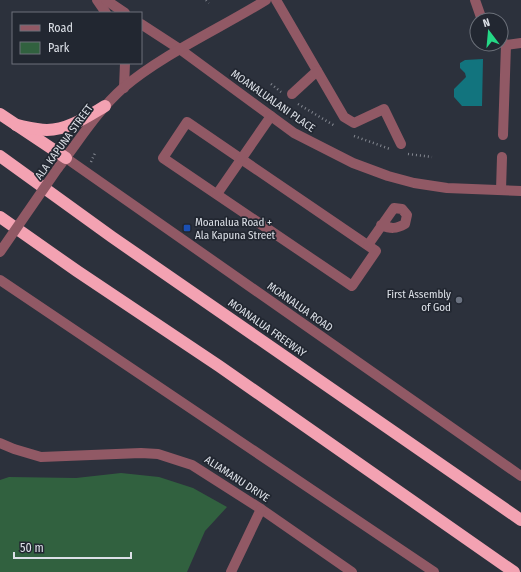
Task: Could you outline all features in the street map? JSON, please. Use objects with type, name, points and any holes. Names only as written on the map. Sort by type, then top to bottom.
[{"type":"highway","points":[[16,125],[48,130],[64,127],[80,121],[105,106]]},
{"type":"highway","points":[[0,114],[66,158]]},
{"type":"highway","name":"MOANALUA FREEWAY","points":[[0,156],[112,237],[521,520]]},
{"type":"highway","points":[[0,216],[76,271],[219,366],[514,572]]},
{"type":"street","points":[[97,0],[105,12]]},
{"type":"street","points":[[106,0],[124,12]]},
{"type":"street","name":"ALA KAPUNA STREET","points":[[0,252],[58,168],[105,106],[124,88],[181,50],[266,0]]},
{"type":"street","points":[[276,0],[344,117],[354,123],[384,109],[402,144]]},
{"type":"street","points":[[475,0],[479,12]]},
{"type":"street","name":"MOANALUALANI PLACE","points":[[142,25],[181,50],[294,133],[353,163],[388,176],[414,183],[447,188],[521,191]]},
{"type":"street","points":[[509,43],[521,43]]},
{"type":"street","points":[[503,52],[503,136]]},
{"type":"street","points":[[124,88],[125,64]]},
{"type":"street","points":[[292,94],[317,71]]},
{"type":"street","points":[[217,194],[271,116]]},
{"type":"street","points":[[187,122],[241,159],[376,251],[352,286],[163,158],[187,122]]},
{"type":"street","points":[[501,190],[502,157]]},
{"type":"street","name":"MOANALUA ROAD","points":[[66,158],[521,476]]},
{"type":"street","points":[[368,245],[381,225]]},
{"type":"street","points":[[0,280],[434,572]]},
{"type":"street","name":"ALIAMANU DRIVE","points":[[0,443],[41,457],[117,453],[158,454],[192,464],[261,509],[352,572]]},
{"type":"street","points":[[231,572],[261,509]]},
{"type":"path","points":[[206,0],[210,3]]},
{"type":"path","points":[[89,164],[95,154]]},
{"type":"green space","points":[[121,473],[159,477],[193,488],[227,507],[205,531],[187,572],[0,572],[0,480],[9,477],[76,478]]},
{"type":"water","points":[[483,59],[482,106],[462,106],[454,97],[454,89],[466,77],[465,73],[460,68],[460,63],[465,60]]},
{"type":"place","name":"Moanalua Road + Ala Kapuna Street","points":[[187,228]]},
{"type":"place","name":"First Assembly of God","points":[[459,300]]}]
